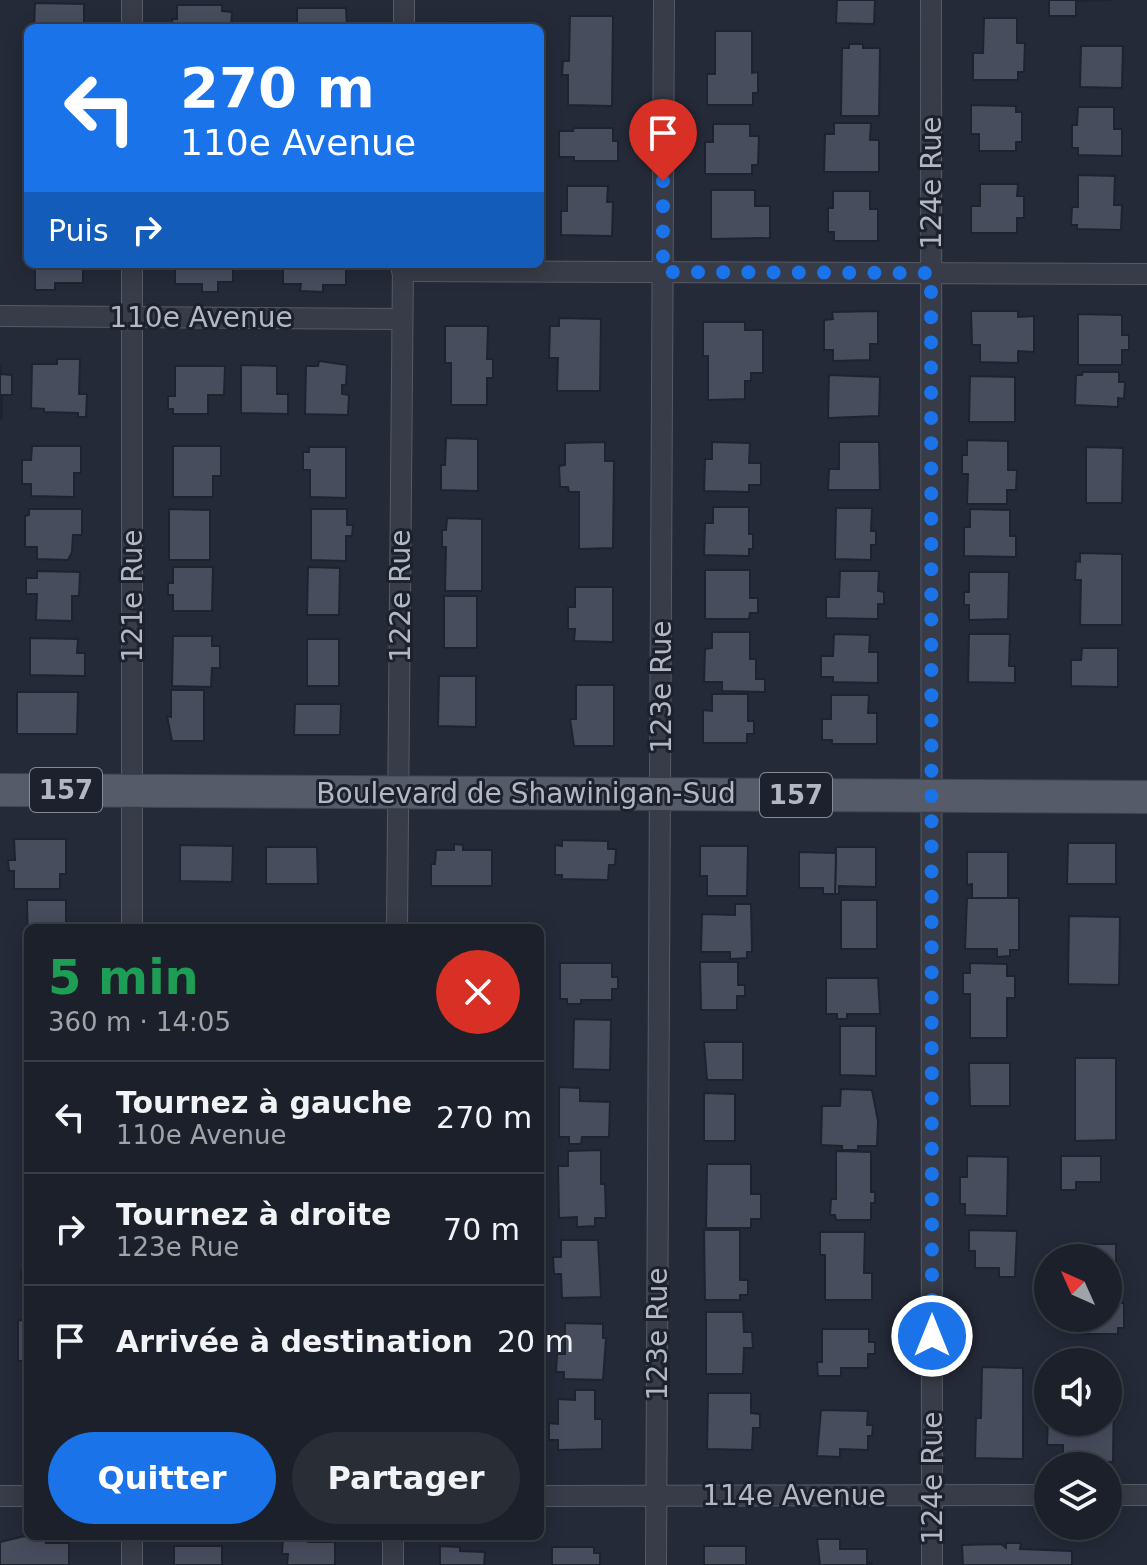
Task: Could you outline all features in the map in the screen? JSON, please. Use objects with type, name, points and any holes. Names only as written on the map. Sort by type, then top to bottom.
[{"type":"main road","name":"Boulevard de Shawinigan-Sud","points":[[0,790],[1147,797]]},
{"type":"street","points":[[132,0],[132,24]]},
{"type":"street","points":[[404,0],[404,24]]},
{"type":"street","name":"123e Rue","points":[[656,1565],[664,0]]},
{"type":"street","name":"124e Rue","points":[[931,0],[932,1565]]},
{"type":"street","name":"121e Rue","points":[[132,268],[132,924]]},
{"type":"street","name":"122e Rue","points":[[397,924],[402,268]]},
{"type":"street","points":[[454,268],[1147,274]]},
{"type":"street","name":"110e Avenue","points":[[0,316],[402,319]]},
{"type":"street","name":"114e Avenue","points":[[544,1496],[1034,1495]]},
{"type":"street","points":[[1122,1495],[1147,1495]]},
{"type":"street","points":[[0,1496],[24,1496]]},
{"type":"street","points":[[132,1540],[132,1565]]},
{"type":"street","points":[[393,1540],[393,1565]]},
{"type":"building","points":[[837,0],[875,0],[874,24],[836,23]]},
{"type":"building","points":[[1049,0],[1112,0],[1076,1],[1076,16],[1049,16]]},
{"type":"building","points":[[35,3],[84,4],[84,24],[34,24]]},
{"type":"building","points":[[177,5],[222,5],[222,11],[232,12],[231,24],[172,24],[172,19],[177,19]]},
{"type":"building","points":[[297,8],[346,8],[347,24],[297,24]]},
{"type":"building","points":[[570,16],[613,16],[612,106],[568,105],[568,75],[562,75],[563,61],[569,61]]},
{"type":"building","points":[[984,18],[1017,18],[1017,43],[1025,43],[1024,72],[1018,72],[1018,80],[973,80],[973,53],[983,53]]},
{"type":"building","points":[[448,22],[495,22],[495,24]]},
{"type":"building","points":[[715,31],[752,31],[752,73],[758,72],[758,93],[753,93],[753,105],[707,105],[707,74],[715,74]]},
{"type":"building","points":[[849,44],[880,48],[879,116],[841,116],[842,48],[849,48]]},
{"type":"building","points":[[1081,46],[1123,46],[1122,88],[1080,87]]},
{"type":"building","points":[[971,105],[1016,106],[1016,112],[1022,112],[1022,142],[1016,142],[1016,151],[979,151],[979,134],[971,134]]},
{"type":"building","points":[[1078,107],[1114,107],[1114,129],[1122,129],[1122,156],[1078,155],[1078,148],[1072,148],[1072,125],[1077,125]]},
{"type":"building","points":[[834,123],[871,123],[870,140],[879,140],[879,172],[824,172],[825,134],[834,134]]},
{"type":"building","points":[[713,124],[750,124],[750,136],[759,136],[758,165],[752,165],[752,174],[705,174],[705,142],[713,142]]},
{"type":"building","points":[[574,128],[613,128],[613,141],[618,141],[618,161],[574,161],[574,157],[559,157],[559,131],[573,131]]},
{"type":"building","points":[[1078,175],[1115,176],[1114,205],[1122,205],[1121,230],[1077,229],[1077,225],[1071,225],[1072,207],[1078,207]]},
{"type":"building","points":[[980,184],[1018,184],[1017,196],[1024,196],[1024,218],[1017,218],[1017,233],[971,233],[971,206],[980,206]]},
{"type":"building","points":[[567,186],[608,186],[607,202],[613,202],[612,236],[561,235],[561,211],[567,211]]},
{"type":"building","points":[[711,190],[755,190],[755,206],[770,206],[770,238],[711,239]]},
{"type":"building","points":[[833,191],[870,191],[870,209],[878,209],[878,241],[834,241],[834,232],[828,232],[828,208],[833,208]]},
{"type":"building","points":[[35,268],[83,268],[83,283],[55,283],[55,290],[35,290]]},
{"type":"building","points":[[175,268],[233,268],[233,282],[218,282],[218,292],[202,292],[202,284],[175,284]]},
{"type":"building","points":[[283,268],[346,268],[346,285],[323,285],[323,292],[300,291],[301,284],[283,284]]},
{"type":"building","points":[[878,311],[878,344],[870,344],[870,360],[833,361],[833,350],[824,350],[824,320],[833,319],[832,312]]},
{"type":"building","points":[[971,311],[1018,311],[1018,317],[1034,316],[1034,352],[1018,351],[1018,363],[980,362],[980,345],[972,345]]},
{"type":"building","points":[[1078,314],[1122,315],[1122,335],[1129,335],[1129,350],[1122,350],[1122,365],[1078,365]]},
{"type":"building","points":[[559,318],[601,319],[600,391],[557,391],[558,358],[549,358],[550,326],[559,326]]},
{"type":"building","points":[[703,322],[745,322],[745,330],[763,330],[763,373],[751,373],[751,381],[745,381],[745,399],[708,400],[708,356],[703,356]]},
{"type":"building","points":[[445,326],[488,326],[487,359],[493,359],[493,378],[487,378],[487,405],[451,405],[451,363],[445,363]]},
{"type":"building","points":[[57,359],[80,359],[79,394],[87,394],[86,417],[78,417],[78,413],[44,412],[44,409],[31,408],[32,364],[57,364]]},
{"type":"building","points":[[319,361],[347,365],[346,385],[342,385],[342,394],[349,395],[348,415],[305,414],[306,366],[318,366]]},
{"type":"building","points":[[0,364],[1,374],[12,375],[12,395],[2,395],[2,419],[0,419]]},
{"type":"building","points":[[241,365],[277,366],[277,394],[288,394],[288,414],[241,413]]},
{"type":"building","points":[[175,366],[225,366],[224,395],[208,395],[208,414],[173,414],[173,409],[168,409],[168,396],[175,396]]},
{"type":"building","points":[[1083,372],[1119,372],[1119,382],[1125,382],[1124,399],[1118,398],[1118,407],[1075,405],[1076,375]]},
{"type":"building","points":[[829,375],[880,377],[879,416],[828,418]]},
{"type":"building","points":[[970,376],[1015,377],[1015,422],[969,422]]},
{"type":"building","points":[[446,438],[478,439],[478,491],[441,490]]},
{"type":"building","points":[[967,440],[1008,441],[1008,470],[1017,470],[1016,490],[1007,490],[1007,504],[967,504],[968,474],[962,474],[962,455],[967,455]]},
{"type":"building","points":[[605,442],[605,461],[614,461],[613,548],[579,549],[579,492],[569,492],[568,487],[560,487],[559,466],[565,465],[565,443]]},
{"type":"building","points":[[712,442],[750,443],[749,463],[761,463],[761,485],[749,485],[749,492],[704,491],[705,459],[712,459]]},
{"type":"building","points":[[839,442],[879,442],[880,490],[828,490],[829,469],[839,469]]},
{"type":"building","points":[[32,446],[81,446],[81,473],[74,473],[74,497],[31,496],[31,484],[22,484],[22,460],[31,460]]},
{"type":"building","points":[[173,446],[221,446],[221,476],[213,476],[213,497],[173,497]]},
{"type":"building","points":[[309,447],[346,447],[346,498],[310,497],[310,470],[303,470],[303,452],[309,452]]},
{"type":"building","points":[[1086,447],[1123,448],[1122,503],[1086,503]]},
{"type":"building","points":[[713,507],[749,507],[749,534],[753,534],[753,549],[749,549],[749,556],[704,555],[705,523],[713,523]]},
{"type":"building","points":[[836,508],[872,508],[871,531],[876,531],[876,545],[871,545],[871,560],[835,559]]},
{"type":"building","points":[[29,509],[82,509],[82,535],[73,535],[68,560],[37,559],[37,547],[25,547],[25,516],[29,515]]},
{"type":"building","points":[[169,509],[210,510],[210,560],[169,560]]},
{"type":"building","points":[[311,509],[347,509],[347,525],[353,525],[352,536],[346,536],[346,561],[311,560]]},
{"type":"building","points":[[970,509],[1010,510],[1010,536],[1016,536],[1016,557],[964,556],[964,527],[970,527]]},
{"type":"building","points":[[447,518],[482,519],[482,591],[445,591],[446,547],[442,547],[442,530],[446,530]]},
{"type":"building","points":[[1080,553],[1122,554],[1122,625],[1080,625],[1081,580],[1075,580],[1076,561],[1080,562]]},
{"type":"building","points":[[173,567],[213,567],[212,611],[173,611],[173,595],[168,595],[168,583],[173,583]]},
{"type":"building","points":[[308,567],[340,568],[339,615],[307,615]]},
{"type":"building","points":[[705,570],[750,570],[750,598],[758,598],[758,613],[750,613],[749,619],[705,619]]},
{"type":"building","points":[[37,571],[80,572],[79,596],[72,596],[72,621],[36,620],[37,594],[26,594],[26,578],[37,578]]},
{"type":"building","points":[[840,571],[879,571],[878,591],[884,592],[884,604],[878,604],[878,619],[826,618],[826,597],[839,597]]},
{"type":"building","points":[[969,572],[1009,572],[1008,619],[969,620],[969,605],[964,605],[964,592],[969,592]]},
{"type":"building","points":[[575,587],[613,587],[613,642],[574,641],[575,629],[568,629],[568,607],[575,607]]},
{"type":"building","points":[[444,596],[477,596],[477,648],[444,648]]},
{"type":"building","points":[[712,632],[750,632],[750,659],[756,659],[756,679],[765,679],[765,692],[722,691],[722,682],[704,682],[705,649],[712,648]]},
{"type":"building","points":[[834,634],[870,635],[869,652],[878,652],[878,683],[833,682],[833,677],[821,677],[821,656],[833,656]]},
{"type":"building","points":[[969,634],[1010,634],[1009,666],[1015,666],[1015,683],[968,682]]},
{"type":"building","points":[[173,636],[212,636],[212,646],[220,646],[220,668],[212,668],[211,687],[172,686]]},
{"type":"building","points":[[30,638],[78,639],[77,653],[85,653],[85,676],[30,675]]},
{"type":"building","points":[[307,639],[339,639],[339,686],[307,686]]},
{"type":"building","points":[[1082,648],[1118,648],[1118,687],[1071,686],[1071,660],[1081,660]]},
{"type":"building","points":[[439,676],[476,676],[476,727],[438,726]]},
{"type":"building","points":[[576,685],[614,685],[614,746],[574,746],[570,719],[576,719]]},
{"type":"building","points":[[171,690],[204,690],[204,741],[172,741],[167,716],[171,717]]},
{"type":"building","points":[[17,692],[78,692],[77,734],[17,734]]},
{"type":"building","points":[[712,694],[748,694],[748,721],[754,721],[754,734],[747,734],[747,743],[703,743],[703,710],[712,711]]},
{"type":"building","points":[[831,695],[869,695],[868,713],[877,713],[877,744],[832,744],[832,740],[822,740],[822,719],[831,719]]},
{"type":"building","points":[[295,704],[341,704],[340,735],[294,735]]},
{"type":"building","points":[[14,839],[66,839],[66,874],[60,874],[60,889],[14,889],[14,871],[9,871],[8,860],[15,860]]},
{"type":"building","points":[[562,840],[608,841],[608,849],[616,849],[615,865],[609,865],[608,880],[562,879],[562,875],[555,875],[555,845],[562,846]]},
{"type":"building","points":[[1068,843],[1116,843],[1116,884],[1067,884]]},
{"type":"building","points":[[454,844],[463,845],[463,850],[492,850],[492,886],[431,886],[431,864],[435,864],[436,850],[454,850]]},
{"type":"building","points":[[180,845],[233,846],[232,882],[180,881]]},
{"type":"building","points":[[700,846],[748,846],[747,896],[707,896],[707,876],[700,876]]},
{"type":"building","points":[[266,847],[317,847],[318,884],[266,884]]},
{"type":"building","points":[[836,847],[876,847],[876,887],[839,886],[839,894],[835,894]]},
{"type":"building","points":[[799,852],[836,853],[835,894],[823,894],[823,888],[799,888]]},
{"type":"building","points":[[967,852],[1008,852],[1008,898],[972,898],[972,884],[967,885]]},
{"type":"building","points":[[967,898],[1019,898],[1019,950],[1010,950],[1010,956],[997,957],[997,949],[965,949]]},
{"type":"building","points":[[27,900],[66,900],[66,924],[27,924]]},
{"type":"building","points":[[841,900],[877,900],[877,949],[841,949]]},
{"type":"building","points":[[735,904],[751,904],[752,952],[747,952],[747,958],[730,959],[730,952],[701,952],[702,914],[735,915]]},
{"type":"building","points":[[1069,916],[1120,917],[1119,985],[1068,984]]},
{"type":"building","points":[[700,962],[738,962],[738,985],[745,985],[745,996],[737,996],[737,1010],[701,1010]]},
{"type":"building","points":[[560,963],[612,963],[612,977],[618,977],[618,989],[612,989],[612,1000],[581,1000],[581,1004],[567,1004],[567,999],[560,999]]},
{"type":"building","points":[[970,963],[1007,964],[1007,976],[1015,976],[1015,998],[1007,998],[1007,1038],[970,1038],[970,994],[963,994],[963,973],[970,973]]},
{"type":"building","points":[[826,978],[878,978],[880,1014],[847,1014],[847,1019],[837,1019],[837,1014],[826,1014]]},
{"type":"building","points":[[574,1019],[611,1020],[610,1070],[573,1069]]},
{"type":"building","points":[[840,1026],[876,1026],[876,1076],[840,1075]]},
{"type":"building","points":[[704,1042],[743,1042],[743,1080],[707,1080]]},
{"type":"building","points":[[1075,1058],[1116,1058],[1116,1140],[1075,1141]]},
{"type":"building","points":[[969,1063],[1010,1063],[1010,1106],[970,1106]]},
{"type":"building","points":[[559,1087],[580,1088],[580,1101],[610,1102],[609,1137],[582,1137],[581,1144],[569,1144],[569,1137],[559,1137]]},
{"type":"building","points":[[841,1089],[872,1090],[878,1121],[877,1146],[842,1150],[842,1146],[821,1145],[822,1106],[840,1106]]},
{"type":"building","points":[[704,1093],[735,1094],[735,1141],[704,1141]]},
{"type":"building","points":[[601,1150],[601,1184],[605,1184],[606,1218],[595,1218],[595,1226],[577,1227],[577,1217],[559,1218],[558,1166],[568,1166],[568,1151]]},
{"type":"building","points":[[836,1151],[871,1152],[871,1192],[875,1192],[875,1203],[871,1203],[871,1220],[836,1220],[835,1215],[830,1215],[831,1199],[836,1199]]},
{"type":"building","points":[[967,1156],[1008,1157],[1007,1216],[965,1215],[965,1204],[960,1204],[960,1177],[967,1177]]},
{"type":"building","points":[[1061,1156],[1101,1156],[1101,1182],[1076,1182],[1076,1190],[1061,1190]]},
{"type":"building","points":[[707,1164],[751,1164],[751,1194],[761,1194],[761,1219],[751,1219],[751,1228],[706,1228]]},
{"type":"building","points":[[704,1230],[740,1230],[740,1280],[748,1280],[748,1295],[740,1295],[740,1300],[705,1300]]},
{"type":"building","points":[[969,1230],[1017,1231],[1015,1277],[999,1277],[999,1268],[975,1268],[975,1251],[969,1251]]},
{"type":"building","points":[[820,1232],[865,1232],[864,1273],[872,1273],[872,1300],[825,1300],[825,1255],[820,1255]]},
{"type":"building","points":[[561,1240],[598,1240],[601,1297],[562,1298],[561,1274],[554,1274],[553,1257],[561,1257]]},
{"type":"building","points":[[1122,1303],[1124,1303],[1122,1328]]},
{"type":"building","points":[[706,1312],[743,1312],[744,1332],[752,1332],[753,1348],[744,1348],[743,1374],[706,1374]]},
{"type":"building","points":[[18,1320],[24,1321],[24,1361],[18,1361]]},
{"type":"building","points":[[565,1323],[603,1324],[603,1338],[606,1338],[603,1380],[564,1379],[564,1372],[556,1372],[557,1354],[565,1354]]},
{"type":"building","points":[[822,1329],[869,1329],[869,1342],[875,1342],[875,1354],[868,1354],[868,1368],[841,1368],[841,1376],[818,1376],[817,1362],[822,1362]]},
{"type":"building","points":[[1081,1332],[1118,1332],[1118,1334]]},
{"type":"building","points":[[982,1367],[1023,1368],[1023,1459],[975,1458],[976,1418],[981,1418]]},
{"type":"building","points":[[575,1390],[595,1390],[595,1419],[602,1419],[602,1449],[558,1450],[558,1440],[549,1440],[549,1423],[558,1424],[558,1399],[575,1400]]},
{"type":"building","points":[[708,1393],[751,1393],[751,1413],[760,1414],[760,1428],[753,1428],[752,1450],[707,1449]]},
{"type":"building","points":[[821,1410],[868,1411],[867,1425],[873,1425],[872,1436],[868,1436],[868,1450],[840,1449],[840,1457],[817,1456]]},
{"type":"building","points":[[1047,1436],[1113,1436],[1113,1452],[1063,1452],[1063,1445],[1047,1445]]},
{"type":"building","points":[[24,1536],[24,1540],[69,1543],[69,1565],[0,1565],[0,1542]]},
{"type":"building","points":[[817,1539],[840,1539],[840,1549],[867,1549],[867,1563],[872,1565],[820,1565]]},
{"type":"building","points":[[283,1540],[335,1542],[335,1565],[287,1565],[288,1554],[282,1554]]},
{"type":"building","points":[[1006,1543],[1021,1543],[1020,1549],[1072,1551],[1072,1565],[963,1565],[962,1545],[1001,1544],[1006,1548]]},
{"type":"building","points":[[174,1546],[222,1546],[222,1565],[174,1565]]},
{"type":"building","points":[[440,1546],[485,1552],[484,1565],[440,1565]]},
{"type":"building","points":[[704,1546],[746,1546],[746,1565],[704,1565]]},
{"type":"building","points":[[552,1547],[594,1547],[594,1553],[600,1553],[600,1565],[552,1565]]},
{"type":"route","points":[[663,181],[663,272],[931,273],[932,1336]]}]
